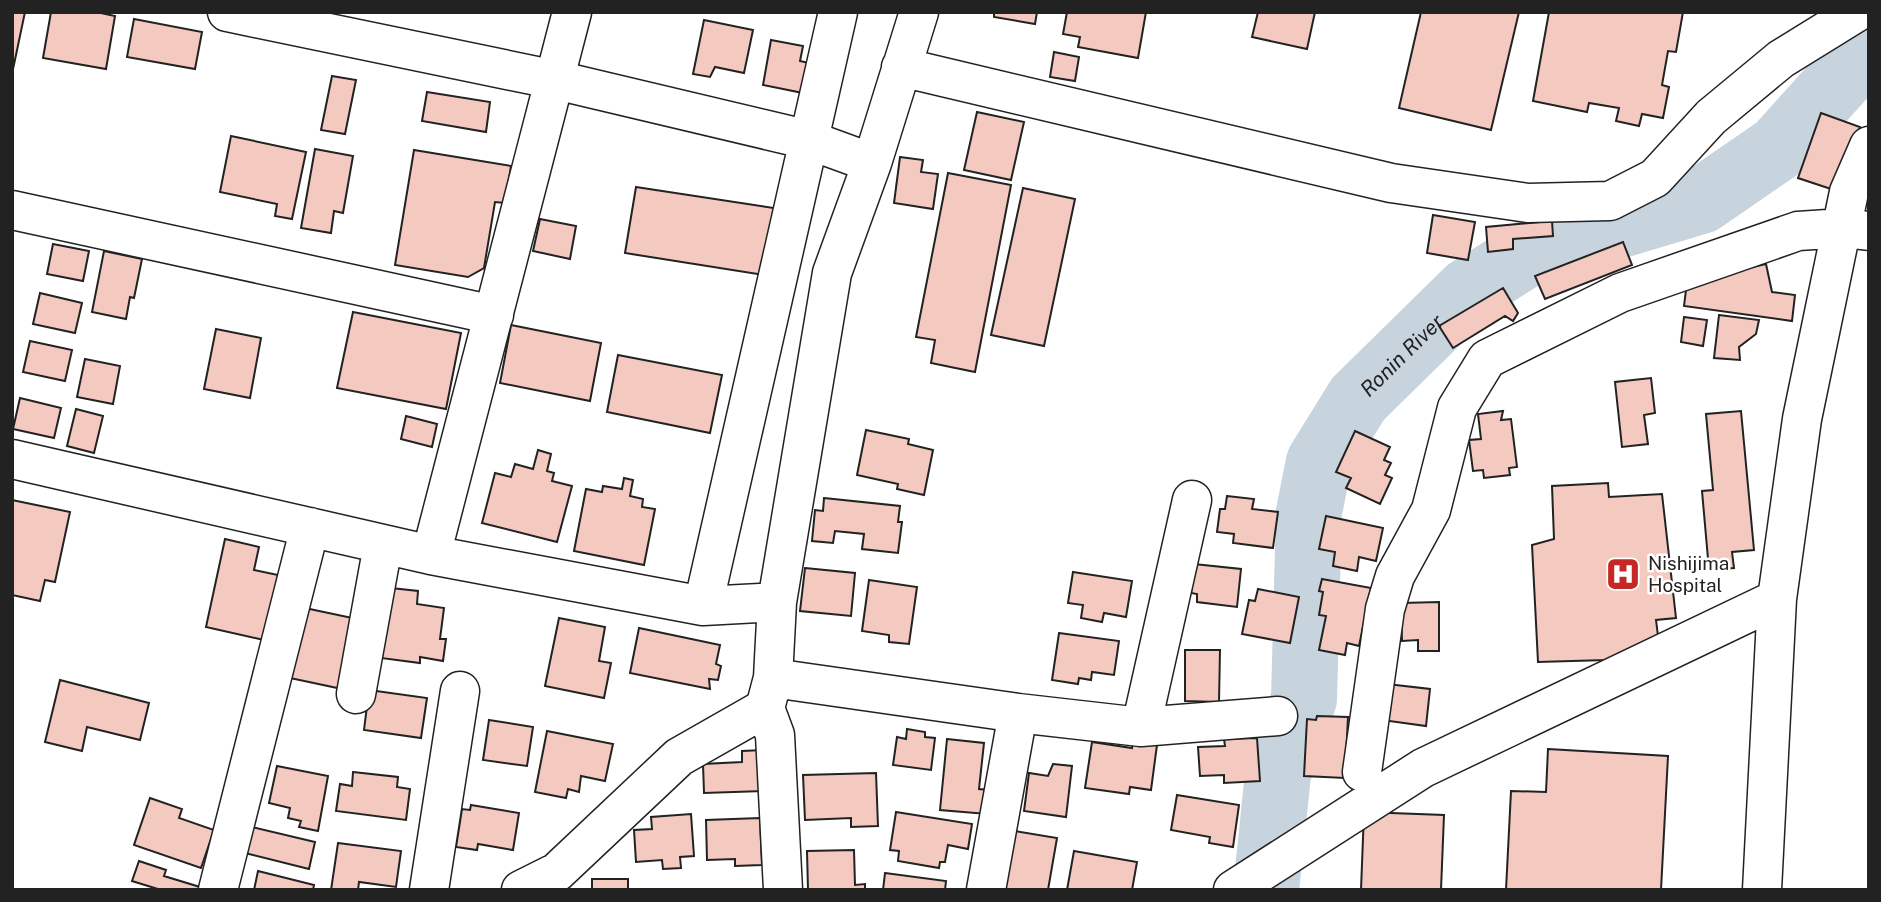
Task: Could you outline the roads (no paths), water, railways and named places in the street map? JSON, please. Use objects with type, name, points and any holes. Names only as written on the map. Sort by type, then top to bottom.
[{"type":"street","points":[[431,555],[572,12]]},
{"type":"street","points":[[703,606],[838,12]]},
{"type":"street","points":[[783,890],[775,735],[769,693],[777,602],[832,273],[872,163],[919,12]]},
{"type":"street","points":[[901,67],[1391,183],[1528,203],[1610,201],[1655,178],[1712,117],[1781,60],[1857,12]]},
{"type":"street","points":[[232,13],[556,80],[809,140],[872,163]]},
{"type":"street","points":[[1762,890],[1777,599],[1802,419],[1856,230],[1849,192],[1869,146]]},
{"type":"street","points":[[12,210],[494,315]]},
{"type":"street","points":[[1362,772],[1385,610],[1412,542],[1431,510],[1457,408],[1487,359],[1620,293],[1798,231],[1856,230]]},
{"type":"street","points":[[12,459],[383,545],[703,606],[777,602]]},
{"type":"street","points":[[1141,727],[1192,500]]},
{"type":"street","points":[[218,890],[310,527]]},
{"type":"street","points":[[356,694],[383,545]]},
{"type":"street","points":[[1233,890],[1423,768],[1777,599]]},
{"type":"street","points":[[429,890],[460,691]]},
{"type":"street","points":[[521,890],[558,872],[679,757],[769,693],[1017,713],[1141,727],[1278,716]]},
{"type":"street","points":[[986,890],[1017,713]]},
{"type":"waterway","name":"Ronin River","points":[[1266,890],[1278,774],[1304,699],[1309,512],[1319,462],[1358,399],[1468,291],[1530,252],[1701,201],[1778,148],[1861,56],[1869,51]]},
{"type":"place","name":"Nishijima Hospital","points":[[1623,574]]}]
